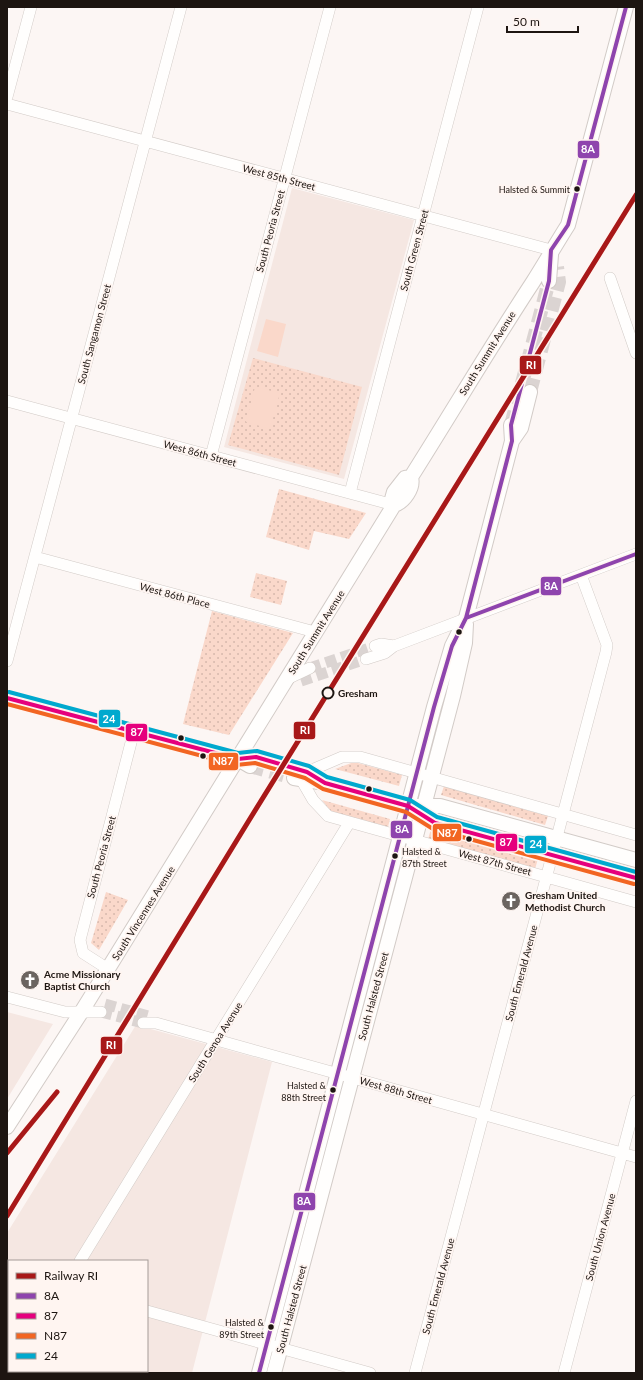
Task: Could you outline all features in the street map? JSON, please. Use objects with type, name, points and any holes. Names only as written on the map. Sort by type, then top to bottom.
[{"type":"main road","points":[[549,281],[551,250],[568,225],[626,7]]},
{"type":"main road","points":[[551,250],[557,267]]},
{"type":"main road","name":"South Summit Avenue","points":[[238,759],[394,505],[400,503],[406,495],[412,481],[411,477],[514,309],[534,280],[551,250]]},
{"type":"main road","name":"South Halsted Street","points":[[259,1373],[416,774],[452,646],[466,618],[512,441],[520,428],[530,392]]},
{"type":"main road","name":"South Halsted Street","points":[[511,425],[512,441]]},
{"type":"main road","name":"South Halsted Street","points":[[274,1373],[431,778],[465,643],[466,618]]},
{"type":"main road","points":[[7,698],[253,762]]},
{"type":"main road","name":"South Vincennes Avenue","points":[[7,1127],[82,1011],[238,759]]},
{"type":"main road","points":[[301,775],[422,811],[435,823],[636,878]]},
{"type":"main road","points":[[422,811],[440,806],[636,860]]},
{"type":"street","points":[[7,97],[31,7]]},
{"type":"street","name":"South Sangamon Street","points":[[7,661],[181,7]]},
{"type":"street","name":"South Peoria Street","points":[[211,456],[330,7]]},
{"type":"street","name":"South Green Street","points":[[350,493],[478,7]]},
{"type":"street","name":"West 85th Street","points":[[7,104],[551,250]]},
{"type":"street","points":[[610,278],[636,353]]},
{"type":"street","name":"West 86th Street","points":[[7,401],[394,505]]},
{"type":"street","points":[[366,659],[385,653],[394,646],[466,618],[636,554]]},
{"type":"street","name":"West 86th Place","points":[[35,557],[315,632]]},
{"type":"street","name":"South Emerald Avenue","points":[[415,1373],[607,644],[581,574]]},
{"type":"street","points":[[375,646],[381,644],[394,646]]},
{"type":"street","points":[[286,679],[310,668]]},
{"type":"street","points":[[286,679],[301,681]]},
{"type":"street","name":"South Peoria Street","points":[[108,969],[83,953],[80,940],[134,731]]},
{"type":"street","points":[[301,775],[342,757],[350,756],[636,835]]},
{"type":"street","name":"West 87th Street","points":[[301,775],[313,800],[328,816],[636,902]]},
{"type":"street","name":"South Genoa Avenue","points":[[81,1260],[349,823]]},
{"type":"street","points":[[7,997],[65,1012],[103,1008]]},
{"type":"street","name":"West 88th Street","points":[[149,1020],[636,1157]]},
{"type":"street","name":"South Union Avenue","points":[[564,1373],[636,1101]]},
{"type":"street","points":[[148,1311],[370,1373]]},
{"type":"shaded area","points":[[292,188],[414,220],[344,479],[224,447]]},
{"type":"shaded area","points":[[266,319],[286,324],[278,357],[257,351]]},
{"type":"shaded area","points":[[253,358],[362,387],[339,475],[228,445]]},
{"type":"shaded area","points":[[255,387],[280,393],[270,429],[246,422]]},
{"type":"shaded area","points":[[279,489],[366,513],[349,539],[314,531],[309,550],[266,537]]},
{"type":"shaded area","points":[[256,573],[287,581],[281,605],[250,597]]},
{"type":"shaded area","points":[[212,611],[293,633],[229,735],[183,724]]},
{"type":"shaded area","points":[[354,762],[402,775],[399,786],[335,769]]},
{"type":"shaded area","points":[[444,786],[548,816],[545,825],[441,795]]},
{"type":"shaded area","points":[[322,800],[390,819],[388,827],[332,813]]},
{"type":"shaded area","points":[[431,829],[538,859],[535,869],[428,839]]},
{"type":"shaded area","points":[[106,892],[128,900],[99,950],[91,943]]},
{"type":"shaded area","points":[[7,1012],[53,1024],[7,1099]]},
{"type":"shaded area","points":[[136,1025],[272,1062],[192,1373],[7,1373],[7,1233]]},
{"type":"tunnel","points":[[530,392],[559,282],[557,267]]},
{"type":"tunnel","points":[[511,425],[549,281]]},
{"type":"tunnel","points":[[310,668],[375,646]]},
{"type":"tunnel","points":[[301,681],[366,659]]},
{"type":"tunnel","points":[[256,757],[300,770]]},
{"type":"tunnel","points":[[250,766],[294,778]]},
{"type":"tunnel","points":[[105,1004],[148,1016]]},
{"type":"tunnel","points":[[101,1012],[143,1023]]},
{"type":"rail line","name":"RI","points":[[7,1216],[248,822],[636,195]]},
{"type":"rail line","name":"RI","points":[[7,1153],[57,1092]]},
{"type":"transit line","name":"8A","points":[[259,1373],[434,707],[452,646],[466,618],[512,441],[511,425],[549,281],[551,250],[568,225],[626,7]]},
{"type":"transit line","name":"8A","points":[[466,618],[636,554]]},
{"type":"transit line","name":"24","points":[[9,692],[238,753],[257,751],[309,766],[327,777],[410,800],[437,817],[636,872]]},
{"type":"transit line","name":"87","points":[[7,698],[238,759],[256,757],[307,772],[325,783],[408,806],[435,823],[636,878]]},
{"type":"transit line","name":"N87","points":[[7,704],[236,765],[255,763],[305,778],[323,789],[406,812],[433,829],[634,884]]},
{"type":"place","name":"Halsted & Summit","points":[[577,189]]},
{"type":"place","name":"Gresham","points":[[328,693]]},
{"type":"place","name":"Halsted & 87th Street","points":[[395,856]]},
{"type":"place","name":"Gresham United Methodist Church","points":[[511,901]]},
{"type":"place","name":"Acme Missionary Baptist Church","points":[[30,980]]},
{"type":"place","name":"Halsted & 88th Street","points":[[333,1090]]},
{"type":"place","name":"Halsted & 89th Street","points":[[271,1327]]}]
